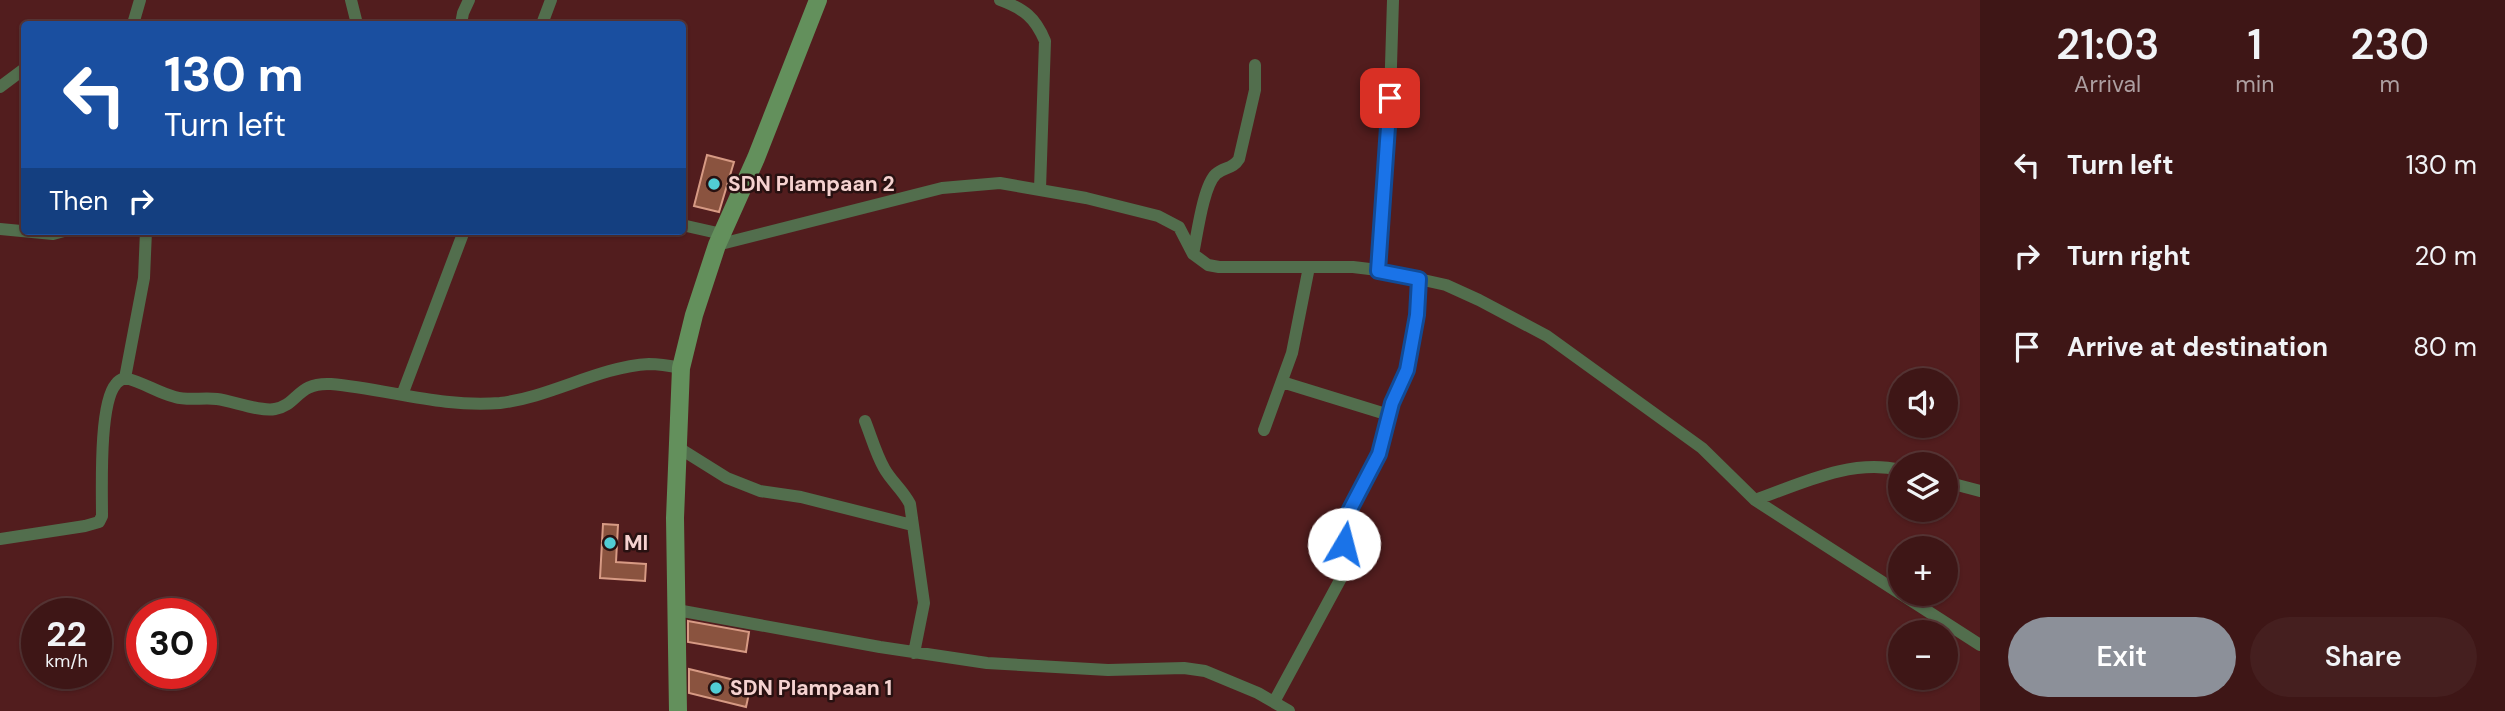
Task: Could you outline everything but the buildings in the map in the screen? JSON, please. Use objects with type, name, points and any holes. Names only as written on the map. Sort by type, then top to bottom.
[{"type":"street","points":[[134,21],[140,0]]},
{"type":"street","points":[[351,0],[356,21]]},
{"type":"street","points":[[462,21],[469,0]]},
{"type":"street","points":[[543,21],[551,0]]},
{"type":"street","points":[[678,711],[675,518],[681,368],[694,315],[720,240],[756,158],[818,0]]},
{"type":"street","points":[[1000,0],[1021,9],[1038,23],[1045,41],[1040,189]]},
{"type":"street","points":[[1378,271],[1394,0]]},
{"type":"street","points":[[1193,254],[1208,189],[1217,173],[1234,166],[1239,159],[1255,90],[1255,65]]},
{"type":"street","points":[[0,87],[21,70]]},
{"type":"street","points":[[686,227],[720,240],[942,188],[1000,183],[1040,189],[1158,216],[1179,227],[1193,254],[1208,265],[1353,267],[1447,285],[1547,336],[1702,448],[1755,500],[1980,645]]},
{"type":"street","points":[[0,229],[21,231]]},
{"type":"street","points":[[125,378],[144,278],[146,235]]},
{"type":"street","points":[[402,395],[462,235]]},
{"type":"street","points":[[1264,430],[1292,353],[1309,267]]},
{"type":"street","points":[[1274,702],[1346,569],[1342,530],[1344,521],[1379,454],[1388,415],[1407,370],[1417,315],[1419,279]]},
{"type":"street","points":[[0,539],[99,522],[102,516],[105,420],[112,391],[117,382],[125,378],[176,398],[213,398],[275,409],[303,389],[316,384],[444,403],[503,402],[546,393],[639,366],[660,364],[681,368]]},
{"type":"street","points":[[1282,382],[1388,415]]},
{"type":"street","points":[[865,421],[881,464],[910,504],[924,603],[914,653]]},
{"type":"street","points":[[679,448],[727,478],[760,491],[802,497],[912,525]]},
{"type":"street","points":[[1755,500],[1832,474],[1858,468],[1888,467]]},
{"type":"street","points":[[1958,485],[1980,491]]},
{"type":"street","points":[[677,610],[914,653],[987,663],[1108,670],[1184,668],[1205,671],[1258,693],[1289,711]]},
{"type":"place","name":"SDN Plampaan 2","points":[[714,184]]},
{"type":"place","name":"MI","points":[[610,543]]},
{"type":"place","name":"SDN Plampaan 1","points":[[716,688]]},
{"type":"route","points":[[1344,544],[1344,521],[1379,454],[1392,403],[1407,370],[1417,315],[1419,279],[1378,271],[1390,98]]}]
